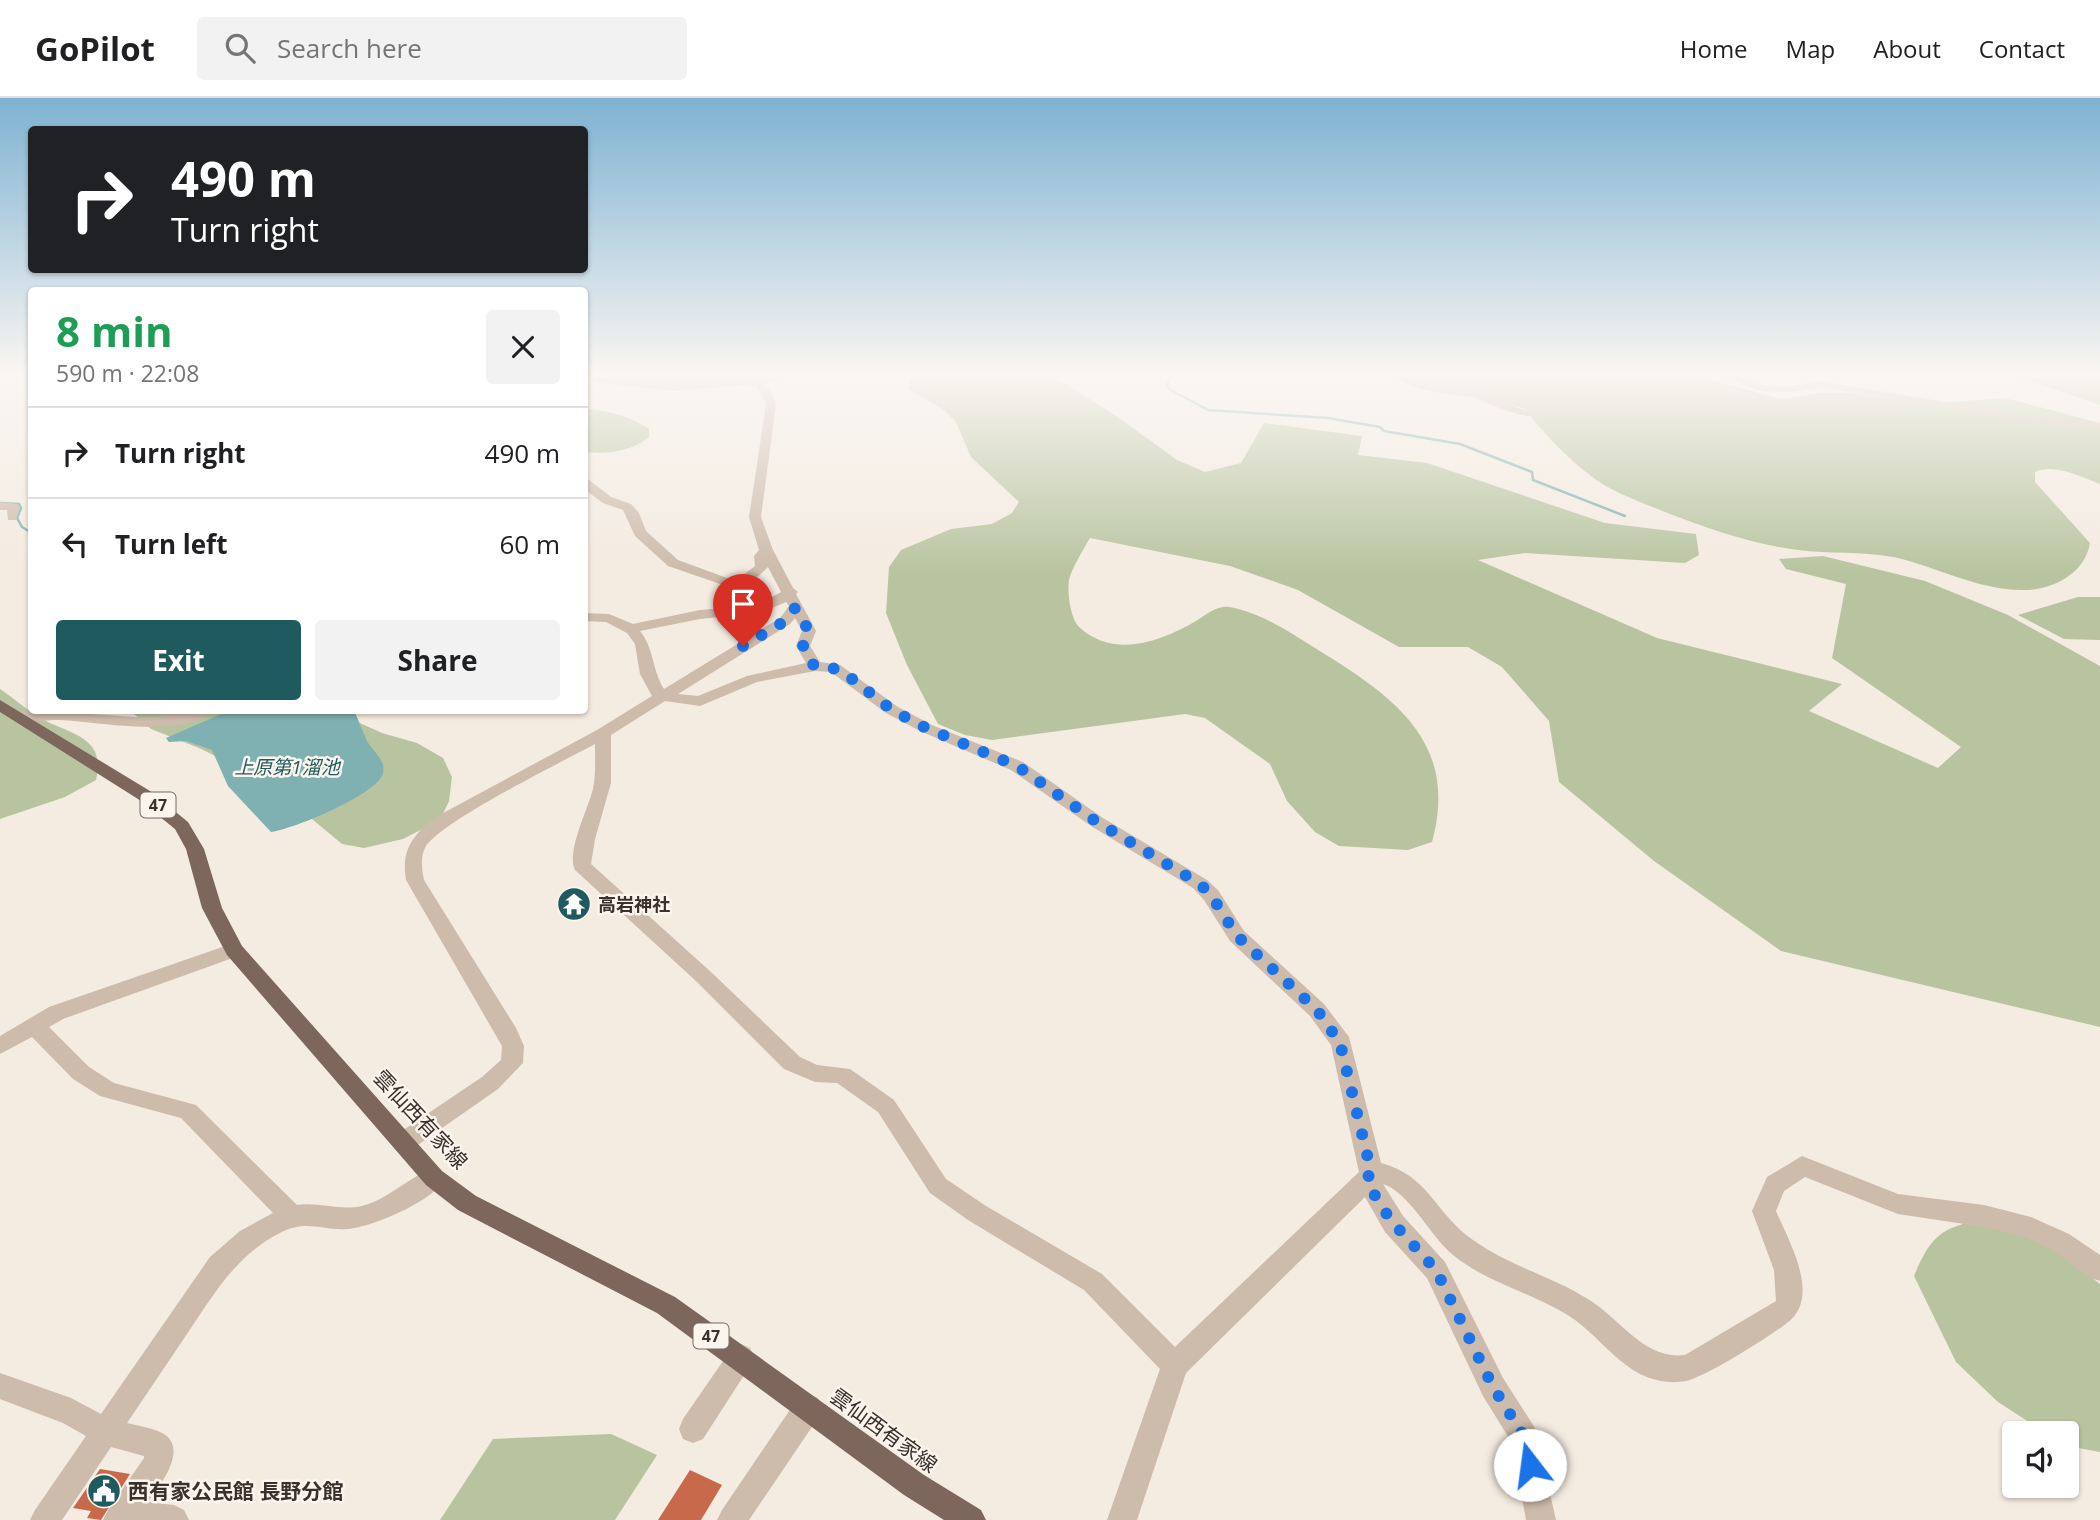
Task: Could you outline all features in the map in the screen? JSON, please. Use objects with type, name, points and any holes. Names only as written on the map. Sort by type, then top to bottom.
[{"type":"main road","name":"雲仙西有家線","points":[[0,705],[144,796],[183,826],[195,849],[212,908],[234,950],[434,1178],[467,1203],[666,1305],[914,1485],[971,1520]]},
{"type":"street","points":[[767,440],[755,517],[766,550],[791,592],[795,608],[809,631],[803,646],[814,666]]},
{"type":"street","points":[[588,486],[607,500],[626,507],[633,513],[640,533],[673,563],[718,580],[735,582],[747,579],[762,567],[761,556],[766,550]]},
{"type":"street","points":[[0,506],[14,507],[12,517]]},
{"type":"street","points":[[630,629],[711,612],[761,610],[772,606],[791,592]]},
{"type":"street","points":[[404,1142],[490,1083],[512,1063],[513,1046],[505,1028],[415,880],[411,862],[414,848],[423,836],[440,822],[603,733],[785,621],[795,608]]},
{"type":"street","points":[[588,616],[610,617],[630,629],[642,643],[647,673],[660,696]]},
{"type":"street","points":[[660,696],[700,701],[752,680],[814,666],[826,666],[842,671],[892,710],[926,728],[1017,766],[1097,822],[1200,884],[1211,895],[1237,936],[1317,1010],[1340,1043],[1369,1175],[1378,1202],[1394,1224],[1436,1270],[1493,1387],[1525,1438],[1541,1520]]},
{"type":"street","points":[[16,716],[39,714],[167,723],[194,714]]},
{"type":"street","points":[[603,733],[602,785],[594,821],[581,855],[582,866],[704,977],[792,1063],[815,1073],[842,1075],[886,1107],[938,1186],[977,1213],[1093,1282],[1175,1365]]},
{"type":"street","points":[[0,1046],[56,1013],[234,950]]},
{"type":"street","points":[[34,1026],[81,1073],[108,1090],[188,1111],[293,1217]]},
{"type":"street","points":[[1122,1520],[1175,1365],[1369,1175],[1391,1176],[1405,1183],[1462,1247],[1511,1278],[1560,1297],[1584,1311],[1648,1364],[1670,1370],[1688,1368],[1768,1322],[1788,1307],[1791,1294],[1788,1276],[1764,1211],[1775,1184],[1802,1166],[1819,1170],[1896,1203],[1985,1216],[2043,1231],[2084,1255],[2100,1270]]},
{"type":"street","points":[[45,1520],[219,1265],[238,1245],[293,1217],[311,1214],[341,1219],[356,1218],[384,1208],[434,1178]]},
{"type":"street","points":[[693,1429],[741,1357]]},
{"type":"street","points":[[0,1386],[71,1412],[107,1432],[154,1444],[159,1448],[158,1463],[120,1517]]},
{"type":"street","points":[[732,1520],[808,1408]]},
{"type":"street","points":[[120,1517],[174,1520]]},
{"type":"green space","points":[[588,440],[644,440],[618,451],[588,452]]},
{"type":"green space","points":[[964,440],[1150,440],[1177,460],[1205,472],[1241,463],[1254,440],[1361,440],[1358,455],[1427,463],[1605,523],[1696,534],[1699,555],[1685,563],[1525,553],[1478,560],[1657,638],[1842,684],[1809,711],[1938,768],[1961,747],[1832,658],[1846,584],[1786,569],[1779,559],[1823,556],[1925,581],[2008,615],[2100,666],[2100,1027],[1781,951],[1654,861],[1559,782],[1549,721],[1502,667],[1468,647],[1399,647],[1298,590],[1230,566],[1090,538],[1070,576],[1068,588],[1071,610],[1079,627],[1093,637],[1122,645],[1152,641],[1182,629],[1216,609],[1229,607],[1274,623],[1343,666],[1393,703],[1413,724],[1427,748],[1436,775],[1438,806],[1432,842],[1408,850],[1339,846],[1315,832],[1287,801],[1270,764],[1205,718],[1185,714],[992,740],[965,735],[938,724],[907,665],[886,613],[889,567],[901,550],[951,529],[992,524],[1012,513],[1019,502],[971,457]]},
{"type":"green space","points":[[1552,440],[2100,440],[2100,484],[2059,470],[2035,472],[2035,482],[2090,543],[2081,564],[2055,584],[2033,590],[2005,589],[1893,557],[1810,551],[1764,544],[1730,535],[1621,494],[1585,471]]},
{"type":"green space","points":[[2078,597],[2100,597],[2100,640],[2064,639],[2018,615]]},
{"type":"green space","points":[[0,689],[28,709],[28,714],[34,714],[86,740],[96,755],[98,766],[96,780],[65,797],[0,819]]},
{"type":"green space","points":[[134,714],[340,714],[382,733],[417,743],[443,758],[452,777],[449,801],[440,820],[403,839],[364,848],[342,844],[265,780],[199,748],[151,729]]},
{"type":"green space","points":[[1996,1216],[2056,1249],[2100,1284],[2100,1452],[2079,1448],[2079,1421],[2027,1421],[1998,1402],[1956,1362],[1914,1276],[1936,1238],[1965,1223]]},
{"type":"green space","points":[[611,1434],[657,1455],[615,1520],[440,1520],[493,1439]]},
{"type":"water","name":"上原第1溜池","points":[[221,714],[355,714],[367,741],[381,760],[383,773],[367,791],[333,810],[271,832],[228,786],[212,750],[186,741],[169,742],[166,738]]},
{"type":"building","name":"西有家公民館 長野分館","points":[[100,1469],[130,1474],[101,1520],[87,1518],[91,1511],[73,1508]]},
{"type":"building","points":[[690,1470],[722,1485],[701,1520],[658,1520]]},
{"type":"waterway","points":[[1439,440],[1460,444],[1532,472],[1533,480],[1625,516]]},
{"type":"waterway","points":[[0,503],[19,504],[21,508],[17,518],[22,527],[28,531]]},
{"type":"place","name":"高岩神社","points":[[574,904]]},
{"type":"place","name":"西有家公民館 長野分館","points":[[104,1491]]},
{"type":"route","points":[[743,646],[785,621],[795,608],[809,631],[803,646],[814,666],[826,666],[842,671],[892,710],[926,728],[1017,766],[1097,822],[1185,874],[1211,895],[1237,936],[1317,1010],[1340,1043],[1371,1171],[1367,1179],[1378,1202],[1394,1224],[1436,1270],[1493,1387],[1525,1438],[1530,1465]]}]
